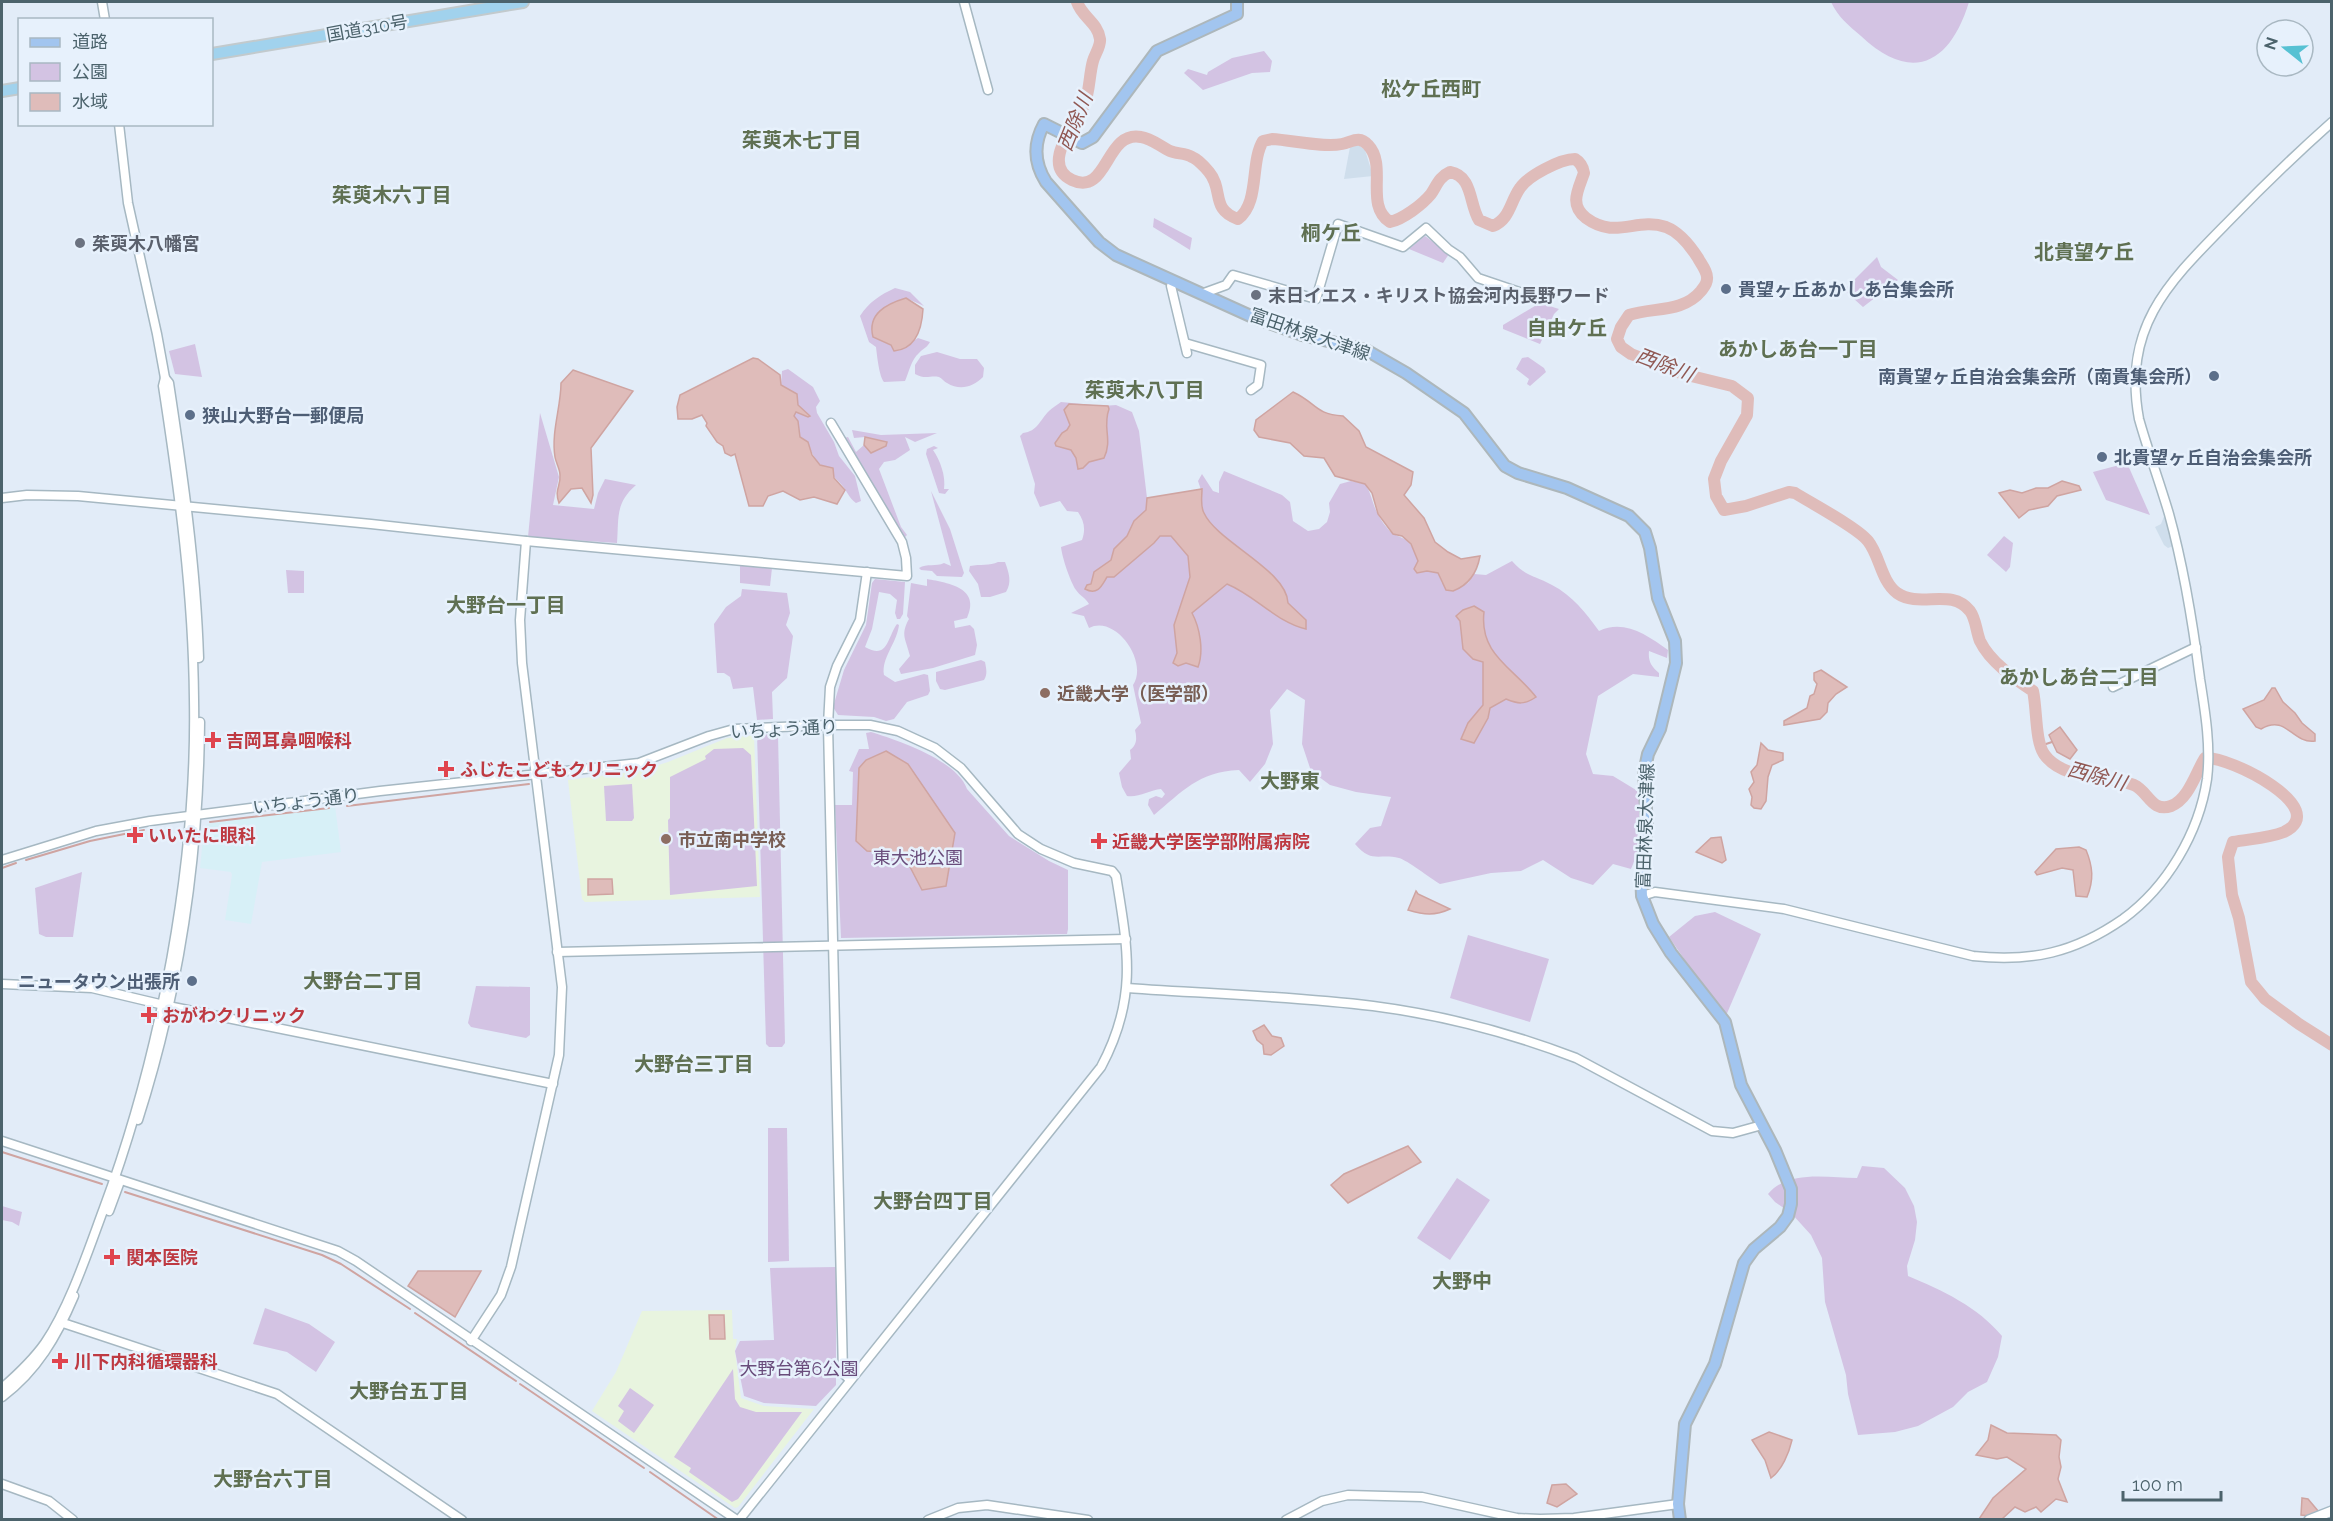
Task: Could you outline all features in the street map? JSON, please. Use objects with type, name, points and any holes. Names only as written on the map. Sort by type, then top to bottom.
[{"type":"highway","name":"国道310号","points":[[213,54],[523,2]]},
{"type":"highway","points":[[2,91],[18,88]]},
{"type":"main road","name":"富田林泉大津線","points":[[1237,2],[1237,14],[1157,51],[1093,137],[1082,143],[1044,124],[1036,143],[1037,162],[1046,182],[1099,242],[1116,255],[1255,318],[1302,335],[1366,350],[1414,378],[1464,413],[1505,466],[1567,488],[1629,516],[1645,532],[1650,548],[1658,597],[1675,641],[1676,663],[1660,729],[1648,754],[1644,773],[1647,827],[1642,854],[1642,896],[1653,924],[1671,953],[1725,1022],[1741,1085],[1775,1150],[1791,1189],[1790,1210],[1779,1227],[1755,1249],[1744,1263],[1715,1365],[1685,1424],[1678,1504],[1680,1520]]},
{"type":"main road","points":[[2309,1520],[2331,1510]]},
{"type":"street","points":[[102,2],[105,18]]},
{"type":"street","points":[[963,2],[988,90]]},
{"type":"street","points":[[2,1397],[31,1371],[49,1348],[63,1323],[118,1178],[165,1005],[193,816],[194,702],[185,507],[163,386],[165,378],[157,334],[128,203],[119,126]]},
{"type":"street","points":[[1642,896],[1655,892],[1784,909],[1973,956],[2002,959],[2049,955],[2077,945],[2104,932],[2145,901],[2166,876],[2184,847],[2198,817],[2207,778],[2207,728],[2194,630],[2179,556],[2136,404],[2136,363],[2145,330],[2159,298],[2179,272],[2251,198],[2329,128]]},
{"type":"street","points":[[1204,293],[1226,285],[1233,275],[1316,299],[1338,224],[1403,247],[1426,228],[1460,257],[1478,278],[1540,299]]},
{"type":"street","points":[[1173,281],[1171,286],[1187,353]]},
{"type":"street","points":[[1185,343],[1261,366],[1258,385],[1251,390]]},
{"type":"street","points":[[2,498],[27,495],[78,496],[907,576],[902,542],[831,423]]},
{"type":"street","points":[[471,1341],[501,1295],[511,1267],[559,1055],[562,1017],[562,987],[522,663],[520,620],[526,541]]},
{"type":"street","points":[[849,1379],[843,1373],[828,725],[830,687],[837,666],[860,620],[867,572]]},
{"type":"street","points":[[2114,687],[2196,651]]},
{"type":"street","name":"いちょう通り","points":[[2,860],[96,831],[150,821],[380,791],[639,763],[709,736],[734,729],[870,725],[898,731],[935,748],[961,768],[1018,834],[1041,849],[1074,863],[1112,871],[1116,876],[1126,939],[1127,988],[1123,1014],[1115,1041],[1094,1077],[849,1379],[738,1520]]},
{"type":"street","points":[[557,952],[1126,939]]},
{"type":"street","points":[[2,984],[92,988],[553,1084]]},
{"type":"street","points":[[1127,988],[1373,1006],[1448,1019],[1554,1049],[1576,1058],[1712,1131],[1733,1133],[1762,1125]]},
{"type":"street","points":[[2,1141],[338,1251],[738,1520]]},
{"type":"street","points":[[2,1388],[27,1364],[45,1342],[76,1279],[118,1178]]},
{"type":"street","points":[[63,1323],[277,1394],[462,1520]]},
{"type":"street","points":[[2,1484],[49,1501],[73,1520]]},
{"type":"street","points":[[1286,1520],[1322,1501],[1348,1495],[1422,1497],[1517,1518],[1540,1519],[1574,1518],[1678,1504]]},
{"type":"street","points":[[928,1520],[958,1509],[987,1505],[1088,1520]]},
{"type":"shaded area","points":[[1357,144],[1365,150],[1373,176],[1344,179],[1350,147]]},
{"type":"shaded area","points":[[2165,514],[2173,546],[2168,548],[2164,545],[2155,527],[2161,524]]},
{"type":"shaded area","name":"市立南中学校","points":[[754,735],[760,897],[585,902],[582,899],[568,780],[640,771],[727,738]]},
{"type":"shaded area","points":[[335,806],[341,852],[262,862],[251,924],[225,920],[232,875],[231,872],[200,868],[204,828],[207,824]]},
{"type":"shaded area","points":[[732,1310],[733,1339],[737,1339],[735,1351],[741,1398],[764,1406],[814,1409],[735,1508],[592,1411],[616,1372],[642,1311]]},
{"type":"green space","points":[[1831,2],[1969,2],[1961,23],[1940,53],[1927,60],[1913,63],[1897,60],[1880,51],[1844,20]]},
{"type":"green space","points":[[1264,51],[1272,61],[1270,72],[1252,73],[1203,90],[1184,73],[1188,69],[1207,75],[1208,72],[1232,58]]},
{"type":"green space","points":[[1154,218],[1192,238],[1190,250],[1153,227]]},
{"type":"green space","points":[[1425,236],[1449,254],[1443,263],[1409,249]]},
{"type":"green space","points":[[1877,257],[1881,267],[1898,280],[1863,307],[1844,290]]},
{"type":"green space","points":[[895,288],[910,292],[924,306],[906,298],[879,338],[891,345],[894,351],[900,350],[918,338],[930,342],[914,359],[905,381],[884,382],[876,347],[869,342],[860,316],[875,299]]},
{"type":"green space","points":[[1540,303],[1559,309],[1554,314],[1540,344],[1503,329],[1503,325]]},
{"type":"green space","points":[[195,344],[202,377],[175,374],[169,351]]},
{"type":"green space","points":[[937,352],[960,359],[977,359],[984,368],[983,377],[971,385],[957,387],[939,377],[922,377],[915,374],[915,365],[921,356]]},
{"type":"green space","points":[[1528,357],[1546,372],[1530,386],[1527,384],[1529,379],[1516,369],[1522,358]]},
{"type":"green space","points":[[788,369],[813,387],[820,401],[816,407],[817,413],[834,442],[839,456],[855,476],[861,501],[856,503],[852,499],[841,484],[817,461],[808,442],[800,437],[798,421],[794,416],[796,412],[810,417],[798,405],[797,394],[781,385],[782,371]]},
{"type":"green space","points":[[1061,402],[1116,405],[1132,412],[1139,431],[1147,498],[1201,490],[1198,481],[1202,474],[1213,491],[1219,493],[1219,482],[1224,471],[1282,495],[1290,502],[1293,521],[1308,531],[1319,529],[1327,522],[1330,512],[1329,503],[1340,484],[1351,481],[1365,484],[1380,519],[1386,527],[1392,533],[1405,539],[1423,567],[1438,573],[1442,583],[1453,591],[1468,583],[1474,574],[1486,575],[1512,561],[1526,573],[1566,594],[1584,611],[1599,631],[1617,627],[1635,630],[1668,650],[1667,658],[1649,651],[1650,661],[1659,673],[1659,677],[1633,674],[1598,696],[1586,754],[1593,774],[1613,776],[1641,793],[1643,812],[1641,832],[1631,869],[1613,864],[1593,885],[1571,878],[1543,860],[1521,871],[1491,873],[1440,884],[1403,859],[1366,854],[1355,844],[1370,828],[1381,826],[1391,797],[1356,792],[1330,785],[1311,771],[1302,744],[1305,700],[1287,689],[1270,710],[1273,744],[1265,764],[1250,782],[1239,770],[1212,774],[1192,784],[1154,815],[1148,805],[1149,799],[1156,796],[1162,798],[1165,794],[1161,789],[1127,796],[1119,773],[1131,759],[1130,750],[1136,741],[1135,730],[1141,723],[1133,685],[1137,675],[1137,664],[1127,642],[1119,634],[1099,625],[1089,628],[1084,616],[1071,613],[1089,604],[1074,586],[1061,547],[1082,540],[1083,522],[1078,512],[1067,511],[1060,501],[1040,507],[1034,493],[1035,484],[1020,436],[1035,428],[1049,411]]},
{"type":"green space","points":[[540,413],[559,477],[553,505],[594,509],[605,479],[636,485],[624,498],[619,511],[617,543],[528,537]]},
{"type":"green space","points":[[852,430],[881,435],[937,433],[915,442],[905,437],[910,450],[895,460],[884,462],[879,469],[901,527],[907,535],[904,538],[844,438],[848,437],[856,452],[864,445],[865,437],[854,438]]},
{"type":"green space","points":[[934,446],[938,448],[933,450],[942,468],[944,489],[949,489],[945,494],[939,493],[926,454],[927,449]]},
{"type":"green space","points":[[2127,463],[2150,515],[2106,500],[2093,472]]},
{"type":"green space","points":[[931,491],[950,529],[964,573],[962,577],[937,576],[932,571],[919,568],[944,563],[951,566]]},
{"type":"green space","points":[[2004,536],[2013,543],[2010,567],[2006,572],[1987,555]]},
{"type":"green space","points":[[1005,562],[1009,577],[1008,588],[1006,592],[981,597],[978,584],[969,571],[970,566]]},
{"type":"green space","points":[[740,564],[772,568],[770,586],[740,583]]},
{"type":"green space","points":[[286,570],[304,571],[304,593],[288,593]]},
{"type":"green space","points":[[875,579],[905,582],[903,614],[900,619],[897,619],[895,613],[897,600],[890,594],[879,592],[872,629],[865,647],[878,651],[883,649],[897,624],[899,625],[887,656],[884,675],[895,682],[924,674],[928,675],[930,691],[928,695],[907,702],[894,719],[886,721],[874,717],[838,715],[833,707],[844,670],[866,625],[872,583]]},
{"type":"green space","points":[[927,579],[953,585],[966,594],[970,600],[967,618],[954,621],[955,628],[970,625],[974,629],[977,645],[975,655],[933,668],[901,674],[899,669],[910,656],[904,633],[909,619],[907,616],[911,583],[927,586]]},
{"type":"green space","points":[[742,589],[787,593],[790,613],[786,625],[793,636],[787,678],[772,692],[773,719],[757,720],[753,687],[733,689],[730,677],[724,673],[717,673],[714,624],[726,607],[741,596]]},
{"type":"green space","points":[[981,660],[985,662],[984,680],[945,690],[940,689],[936,681],[936,672]]},
{"type":"green space","name":"東大池公園","points":[[871,732],[896,740],[939,760],[961,779],[967,789],[1009,836],[1068,870],[1067,934],[841,938],[835,805],[852,805],[853,772],[849,771],[859,749],[869,749],[866,733]]},
{"type":"green space","points":[[757,734],[778,735],[785,1043],[782,1047],[769,1047],[766,1044]]},
{"type":"green space","points":[[743,748],[751,755],[757,886],[670,895],[668,820],[670,818],[670,777],[706,759],[705,756],[714,749]]},
{"type":"green space","points":[[632,784],[634,818],[632,821],[606,821],[604,786]]},
{"type":"green space","points":[[82,872],[73,937],[46,937],[39,934],[35,888]]},
{"type":"green space","points":[[1715,912],[1761,934],[1725,1018],[1669,937],[1695,916]]},
{"type":"green space","points":[[1468,935],[1549,959],[1530,1022],[1450,998]]},
{"type":"green space","points":[[476,986],[530,987],[530,1035],[526,1038],[471,1027],[468,1023]]},
{"type":"green space","points":[[768,1128],[787,1128],[789,1261],[768,1262]]},
{"type":"green space","points":[[1862,1166],[1884,1168],[1905,1188],[1914,1206],[1917,1222],[1915,1240],[1907,1266],[1908,1276],[1946,1293],[1971,1308],[2002,1336],[1998,1357],[1987,1382],[1968,1392],[1953,1407],[1918,1426],[1895,1432],[1858,1435],[1846,1375],[1825,1302],[1822,1258],[1811,1235],[1792,1214],[1768,1194],[1777,1186],[1798,1178],[1822,1176],[1857,1178]]},
{"type":"green space","points":[[1457,1178],[1490,1200],[1450,1260],[1417,1238]]},
{"type":"green space","points":[[2,1206],[22,1212],[19,1226],[2,1220]]},
{"type":"green space","name":"大野台第6公園","points":[[836,1267],[836,1385],[816,1406],[764,1403],[744,1396],[735,1351],[740,1341],[774,1340],[770,1268]]},
{"type":"green space","points":[[265,1308],[309,1324],[335,1342],[316,1372],[287,1352],[253,1344]]},
{"type":"green space","points":[[733,1369],[735,1399],[740,1407],[756,1412],[802,1412],[738,1499],[732,1502],[689,1472],[691,1468],[674,1457]]},
{"type":"green space","points":[[630,1388],[654,1405],[634,1433],[618,1421],[624,1411],[618,1406]]},
{"type":"water","points":[[906,298],[923,309],[921,323],[913,342],[894,351],[891,345],[873,337],[873,322],[885,307]]},
{"type":"water","points":[[753,358],[758,359],[780,375],[781,385],[797,394],[798,405],[810,416],[796,412],[794,416],[798,421],[800,437],[808,442],[812,455],[820,465],[833,468],[834,478],[845,490],[837,504],[814,497],[800,500],[783,491],[768,496],[763,506],[749,506],[735,454],[731,456],[725,453],[723,446],[717,442],[706,426],[707,423],[702,415],[692,419],[678,419],[677,407],[680,395]]},
{"type":"water","points":[[573,370],[633,391],[591,448],[593,495],[591,503],[582,488],[571,489],[559,503],[557,491],[560,475],[554,448],[561,383]]},
{"type":"water","points":[[1293,392],[1326,413],[1343,416],[1359,431],[1366,447],[1413,472],[1411,485],[1404,495],[1424,518],[1435,542],[1461,559],[1480,556],[1477,568],[1468,582],[1453,591],[1446,590],[1438,573],[1427,571],[1417,573],[1414,569],[1418,561],[1411,544],[1402,536],[1393,534],[1378,514],[1372,493],[1365,484],[1335,476],[1324,458],[1304,456],[1290,443],[1259,437],[1254,430],[1256,420]]},
{"type":"water","points":[[1069,404],[1108,406],[1109,409],[1107,416],[1108,445],[1104,458],[1089,462],[1083,468],[1078,469],[1076,458],[1071,450],[1056,446],[1055,443],[1070,425],[1064,410]]},
{"type":"water","points":[[865,437],[887,442],[886,446],[871,453],[864,445]]},
{"type":"water","points":[[2062,481],[2079,486],[2081,490],[2057,496],[2048,506],[2029,510],[2019,518],[1999,493],[2010,490],[2022,493],[2036,488],[2048,488]]},
{"type":"water","points":[[1202,489],[1202,507],[1211,524],[1276,579],[1285,591],[1288,603],[1306,620],[1306,629],[1285,621],[1227,584],[1192,613],[1200,640],[1201,654],[1198,667],[1186,663],[1178,666],[1173,663],[1177,653],[1174,625],[1190,577],[1188,556],[1171,536],[1160,536],[1114,577],[1107,577],[1096,590],[1085,589],[1091,584],[1094,572],[1111,560],[1114,549],[1127,536],[1134,521],[1146,510],[1147,498]]},
{"type":"water","points":[[1474,606],[1484,612],[1484,627],[1492,650],[1536,697],[1521,703],[1506,699],[1490,708],[1488,718],[1474,743],[1461,739],[1468,723],[1483,705],[1483,662],[1473,659],[1463,649],[1460,621],[1456,616],[1463,610]]},
{"type":"water","points":[[1821,670],[1847,687],[1828,703],[1827,712],[1820,719],[1784,725],[1784,721],[1807,708],[1810,696],[1814,694],[1817,684],[1814,680],[1814,673]]},
{"type":"water","points":[[2272,688],[2275,688],[2283,702],[2315,734],[2315,741],[2307,741],[2277,725],[2261,729],[2256,727],[2243,709],[2264,700]]},
{"type":"water","points":[[2060,727],[2077,750],[2070,759],[2057,752],[2049,735]]},
{"type":"water","points":[[1761,743],[1768,750],[1783,753],[1783,760],[1772,765],[1768,777],[1766,801],[1761,809],[1751,805],[1752,797],[1749,789],[1754,782],[1751,772],[1757,765]]},
{"type":"water","points":[[886,751],[908,764],[955,833],[946,886],[922,890],[909,865],[882,852],[867,851],[856,841],[859,768],[866,760]]},
{"type":"water","points":[[1721,837],[1726,860],[1722,863],[1696,852],[1711,838]]},
{"type":"water","points":[[2079,847],[2086,850],[2091,868],[2092,879],[2087,897],[2076,896],[2073,870],[2062,868],[2037,875],[2035,872],[2056,849]]},
{"type":"water","points":[[588,879],[612,879],[613,894],[588,895]]},
{"type":"water","points":[[1416,891],[1450,909],[1429,914],[1408,910]]},
{"type":"water","points":[[1264,1025],[1272,1036],[1281,1038],[1284,1046],[1271,1055],[1264,1054],[1263,1045],[1257,1040],[1253,1031]]},
{"type":"water","points":[[1408,1146],[1421,1162],[1348,1203],[1331,1185],[1344,1174]]},
{"type":"water","points":[[418,1271],[481,1271],[455,1317],[408,1286]]},
{"type":"water","points":[[709,1315],[724,1315],[725,1339],[710,1339]]},
{"type":"water","points":[[1991,1425],[2007,1433],[2056,1435],[2061,1440],[2059,1457],[2061,1467],[2058,1479],[2067,1502],[2056,1499],[2041,1512],[2036,1507],[2025,1512],[2015,1507],[2002,1519],[1979,1519],[1993,1498],[2026,1469],[2007,1457],[1997,1459],[1976,1455],[1988,1440]]},
{"type":"water","points":[[1769,1432],[1792,1440],[1784,1461],[1771,1478],[1765,1460],[1752,1440]]},
{"type":"water","points":[[1566,1484],[1577,1494],[1557,1507],[1547,1503],[1552,1485]]},
{"type":"water","points":[[2302,1498],[2308,1499],[2319,1512],[2310,1516],[2301,1515]]},
{"type":"waterway","name":"西除川","points":[[1077,2],[1099,33],[1100,42],[1093,61],[1086,100],[1059,155],[1059,165],[1063,173],[1072,180],[1084,183],[1093,179],[1120,143],[1129,138],[1141,137],[1170,151],[1199,161],[1213,179],[1224,210],[1238,219],[1245,212],[1249,203],[1259,150],[1263,141],[1272,139],[1334,145],[1362,140],[1374,154],[1378,206],[1382,215],[1390,222],[1418,207],[1441,179],[1450,172],[1463,179],[1467,185],[1479,220],[1493,226],[1503,219],[1520,188],[1530,178],[1553,165],[1575,159],[1581,165],[1584,173],[1576,203],[1586,218],[1607,227],[1645,224],[1666,227],[1680,236],[1704,268],[1707,276],[1705,285],[1694,298],[1686,303],[1629,315],[1617,339],[1621,347],[1631,354],[1683,374],[1732,386],[1748,398],[1747,415],[1721,461],[1714,479],[1716,496],[1724,510],[1746,506],[1789,492],[1795,493],[1863,536],[1872,547],[1887,582],[1897,593],[1915,599],[1945,599],[1962,604],[1972,614],[1984,649],[1996,663],[2033,691],[2041,748],[2052,763],[2062,769],[2134,785],[2159,807],[2165,807],[2183,798],[2205,758],[2235,765],[2254,774],[2287,798],[2296,810],[2296,822],[2284,832],[2233,842],[2228,857],[2232,895],[2239,918],[2251,982],[2265,999],[2332,1045]]},
{"type":"waterway","points":[[2040,746],[2052,742]]},
{"type":"waterway","points":[[347,806],[529,784]]},
{"type":"waterway","points":[[210,822],[329,808]]},
{"type":"waterway","points":[[26,860],[90,841],[144,830]]},
{"type":"waterway","points":[[2,868],[16,863]]},
{"type":"waterway","points":[[2,1152],[102,1184]]},
{"type":"waterway","points":[[125,1192],[322,1255],[341,1264],[410,1309]]},
{"type":"waterway","points":[[415,1313],[516,1381]]},
{"type":"waterway","points":[[520,1384],[644,1468]]},
{"type":"waterway","points":[[650,1472],[719,1520]]},
{"type":"place","name":"茱萸木八幡宮","points":[[80,243]]},
{"type":"place","name":"貴望ヶ丘あかしあ台集会所","points":[[1726,289]]},
{"type":"place","name":"末日イエス・キリスト協会河内長野ワード","points":[[1256,295]]},
{"type":"place","name":"南貴望ヶ丘自治会集会所（南貴集会所）","points":[[2214,376]]},
{"type":"place","name":"狭山大野台一郵便局","points":[[190,415]]},
{"type":"place","name":"北貴望ヶ丘自治会集会所","points":[[2102,457]]},
{"type":"place","name":"近畿大学（医学部）","points":[[1045,693]]},
{"type":"place","name":"吉岡耳鼻咽喉科","points":[[213,740]]},
{"type":"place","name":"ふじたこどもクリニック","points":[[446,769]]},
{"type":"place","name":"いいたに眼科","points":[[135,835]]},
{"type":"place","name":"市立南中学校","points":[[666,839]]},
{"type":"place","name":"近畿大学医学部附属病院","points":[[1099,841]]},
{"type":"place","name":"ニュータウン出張所","points":[[192,981]]},
{"type":"place","name":"おがわクリニック","points":[[149,1015]]},
{"type":"place","name":"関本医院","points":[[112,1257]]},
{"type":"place","name":"川下内科循環器科","points":[[60,1361]]},
{"type":"district","name":"松ケ丘西町","points":[[1431,89]]},
{"type":"district","name":"茱萸木七丁目","points":[[802,140]]},
{"type":"district","name":"茱萸木六丁目","points":[[392,195]]},
{"type":"district","name":"桐ケ丘","points":[[1331,233]]},
{"type":"district","name":"北貴望ケ丘","points":[[2084,252]]},
{"type":"district","name":"自由ケ丘","points":[[1567,328]]},
{"type":"district","name":"あかしあ台一丁目","points":[[1798,349]]},
{"type":"district","name":"茱萸木八丁目","points":[[1145,390]]},
{"type":"district","name":"大野台一丁目","points":[[506,605]]},
{"type":"district","name":"あかしあ台二丁目","points":[[2079,677]]},
{"type":"district","name":"大野東","points":[[1290,781]]},
{"type":"district","name":"大野台二丁目","points":[[363,981]]},
{"type":"district","name":"大野台三丁目","points":[[694,1064]]},
{"type":"district","name":"大野台四丁目","points":[[933,1201]]},
{"type":"district","name":"大野中","points":[[1462,1281]]},
{"type":"district","name":"大野台五丁目","points":[[409,1391]]},
{"type":"district","name":"大野台六丁目","points":[[273,1479]]}]
